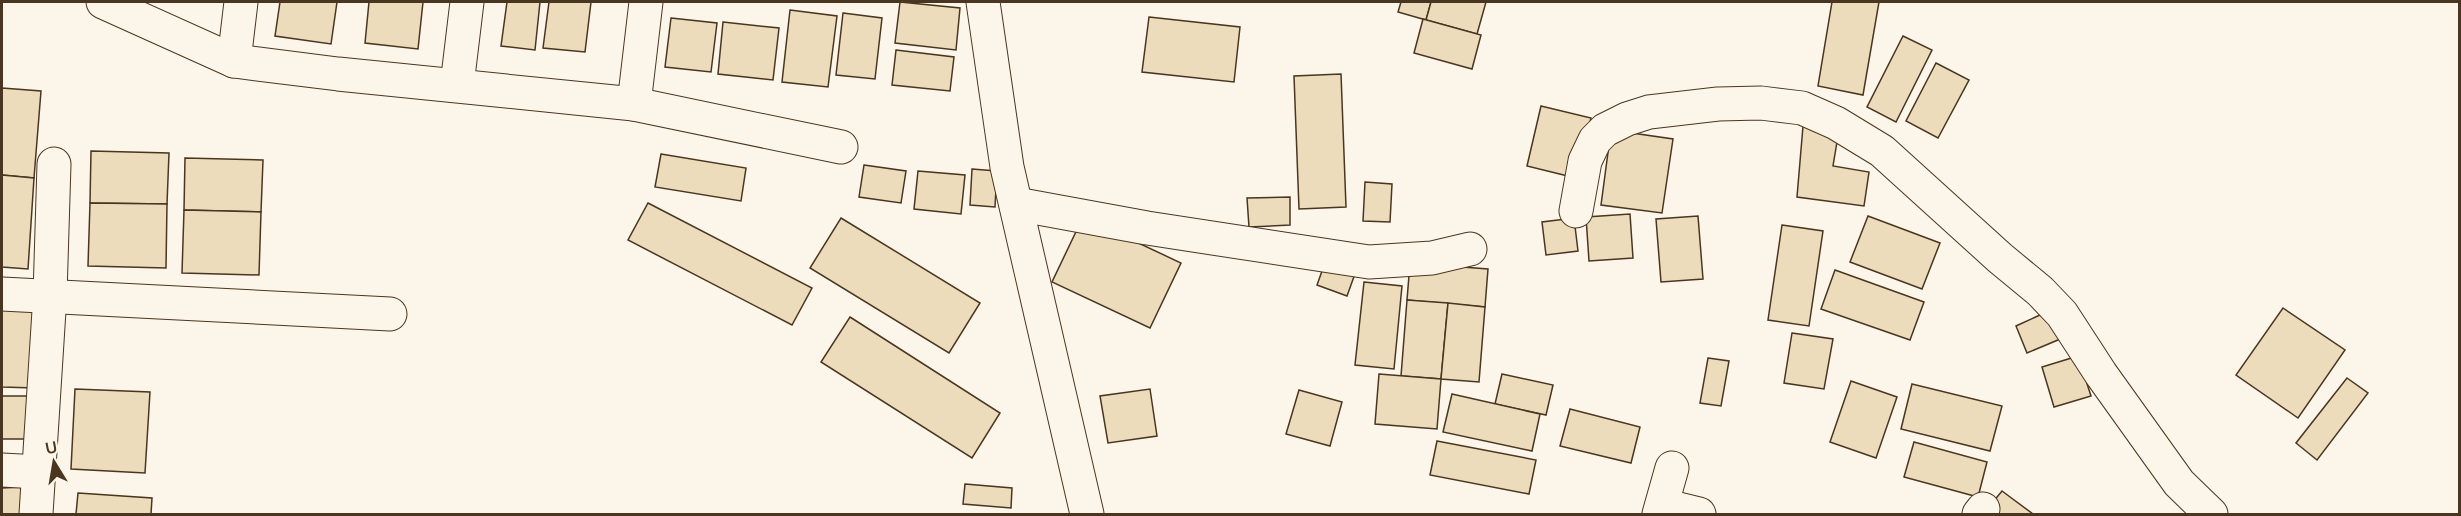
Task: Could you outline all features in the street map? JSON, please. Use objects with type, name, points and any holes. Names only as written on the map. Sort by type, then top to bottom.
[{"type":"street","points":[[103,2],[234,61],[634,104],[841,147]]},
{"type":"street","points":[[234,61],[241,2]]},
{"type":"street","points":[[457,85],[467,2]]},
{"type":"street","points":[[634,104],[646,2]]},
{"type":"street","points":[[983,2],[1004,145],[1087,514]]},
{"type":"street","points":[[1576,212],[1586,160],[1595,140],[1605,130],[1627,118],[1672,109],[1718,104],[1761,103],[1802,108],[1836,123],[1882,151],[2000,258],[2040,291],[2062,314],[2101,374],[2179,483],[2211,514]]},
{"type":"street","points":[[36,514],[50,295],[54,164]]},
{"type":"street","points":[[1016,204],[1147,228],[1369,262],[1432,258],[1470,249]]},
{"type":"street","points":[[2,294],[390,314]]},
{"type":"street","points":[[1672,468],[1660,510],[1699,514]]},
{"type":"street","points":[[2,470],[39,472]]},
{"type":"building","points":[[280,2],[337,2],[331,44],[275,36]]},
{"type":"building","points":[[369,2],[423,2],[418,49],[365,43]]},
{"type":"building","points":[[507,2],[540,2],[535,50],[501,46]]},
{"type":"building","points":[[549,2],[591,2],[585,52],[543,48]]},
{"type":"building","points":[[900,2],[960,8],[956,50],[895,43]]},
{"type":"building","points":[[1401,2],[1431,2],[1426,20],[1398,12]]},
{"type":"building","points":[[1431,2],[1486,2],[1477,34],[1426,20]]},
{"type":"building","points":[[1832,2],[1879,2],[1863,95],[1818,86]]},
{"type":"building","points":[[790,10],[837,16],[828,87],[782,82]]},
{"type":"building","points":[[843,13],[882,18],[875,79],[836,75]]},
{"type":"building","points":[[1149,17],[1240,27],[1234,82],[1142,72]]},
{"type":"building","points":[[671,18],[717,23],[711,72],[665,67]]},
{"type":"building","points":[[1423,19],[1481,35],[1472,69],[1414,53]]},
{"type":"building","points":[[723,22],[779,28],[773,80],[718,74]]},
{"type":"building","points":[[1903,36],[1932,50],[1896,122],[1867,107]]},
{"type":"building","points":[[896,50],[954,57],[950,91],[892,85]]},
{"type":"building","points":[[1936,63],[1969,80],[1938,138],[1906,121]]},
{"type":"building","points":[[1341,74],[1346,207],[1299,209],[1294,76]]},
{"type":"building","points":[[2,88],[41,91],[34,178],[2,175]]},
{"type":"building","points":[[1541,106],[1591,118],[1576,178],[1527,166]]},
{"type":"building","points":[[1803,126],[1839,130],[1833,166],[1869,172],[1864,206],[1797,197]]},
{"type":"building","points":[[1611,130],[1673,139],[1662,213],[1601,205]]},
{"type":"building","points":[[91,151],[169,153],[167,204],[90,203]]},
{"type":"building","points":[[661,154],[746,168],[741,201],[655,187]]},
{"type":"building","points":[[185,158],[263,160],[261,212],[184,210]]},
{"type":"building","points":[[864,165],[906,171],[901,203],[859,197]]},
{"type":"building","points":[[972,169],[997,171],[995,207],[970,205]]},
{"type":"building","points":[[918,171],[965,175],[961,214],[914,209]]},
{"type":"building","points":[[2,175],[34,178],[28,269],[2,267]]},
{"type":"building","points":[[1365,182],[1392,184],[1390,222],[1363,221]]},
{"type":"building","points":[[1290,197],[1290,225],[1249,227],[1247,198]]},
{"type":"building","points":[[90,203],[167,204],[166,268],[88,266]]},
{"type":"building","points":[[648,203],[812,288],[792,325],[628,240]]},
{"type":"building","points":[[184,210],[261,212],[259,275],[182,273]]},
{"type":"building","points":[[1630,214],[1633,258],[1589,261],[1586,217]]},
{"type":"building","points":[[1698,216],[1703,279],[1661,282],[1656,219]]},
{"type":"building","points":[[1868,216],[1940,243],[1922,289],[1850,262]]},
{"type":"building","points":[[1083,217],[1181,263],[1150,328],[1052,282]]},
{"type":"building","points":[[841,218],[980,303],[949,353],[810,268]]},
{"type":"building","points":[[1574,218],[1578,251],[1546,255],[1542,222]]},
{"type":"building","points":[[1782,225],[1823,231],[1809,326],[1768,320]]},
{"type":"building","points":[[1326,260],[1356,271],[1347,296],[1317,285]]},
{"type":"building","points":[[1410,263],[1488,269],[1485,307],[1407,300]]},
{"type":"building","points":[[1835,270],[1924,302],[1910,340],[1821,309]]},
{"type":"building","points":[[1364,282],[1402,286],[1394,369],[1355,365]]},
{"type":"building","points":[[1407,300],[1448,303],[1441,379],[1401,376]]},
{"type":"building","points":[[1448,303],[1485,307],[1479,382],[1441,379]]},
{"type":"building","points":[[2,308],[38,310],[35,388],[2,387]]},
{"type":"building","points":[[2283,308],[2345,350],[2298,418],[2236,375]]},
{"type":"building","points":[[2053,309],[2065,337],[2027,353],[2016,326]]},
{"type":"building","points":[[850,317],[1000,413],[972,458],[821,362]]},
{"type":"building","points":[[1792,333],[1833,339],[1824,389],[1784,383]]},
{"type":"building","points":[[2078,356],[2091,396],[2054,407],[2042,367]]},
{"type":"building","points":[[1708,358],[1729,361],[1721,406],[1700,403]]},
{"type":"building","points":[[1379,374],[1441,379],[1437,429],[1375,424]]},
{"type":"building","points":[[1502,374],[1553,385],[1546,415],[1495,404]]},
{"type":"building","points":[[2347,378],[2368,393],[2317,460],[2296,443]]},
{"type":"building","points":[[1851,381],[1897,397],[1876,458],[1830,442]]},
{"type":"building","points":[[1912,384],[2002,406],[1990,451],[1901,429]]},
{"type":"building","points":[[75,389],[150,392],[145,473],[71,469]]},
{"type":"building","points":[[1150,389],[1157,436],[1108,443],[1100,396]]},
{"type":"building","points":[[1299,390],[1342,402],[1330,446],[1286,434]]},
{"type":"building","points":[[1452,394],[1540,414],[1532,451],[1443,432]]},
{"type":"building","points":[[2,396],[30,396],[31,439],[2,439]]},
{"type":"building","points":[[1570,409],[1640,427],[1631,463],[1560,446]]},
{"type":"building","points":[[1437,441],[1536,460],[1529,494],[1430,475]]},
{"type":"building","points":[[1914,442],[1987,462],[1978,497],[1904,477]]},
{"type":"building","points":[[965,484],[1012,488],[1011,508],[963,504]]},
{"type":"building","points":[[22,487],[22,514],[2,514],[2,488]]},
{"type":"building","points":[[2002,491],[2033,514],[1983,514]]},
{"type":"building","points":[[78,493],[152,498],[151,514],[76,514]]}]
